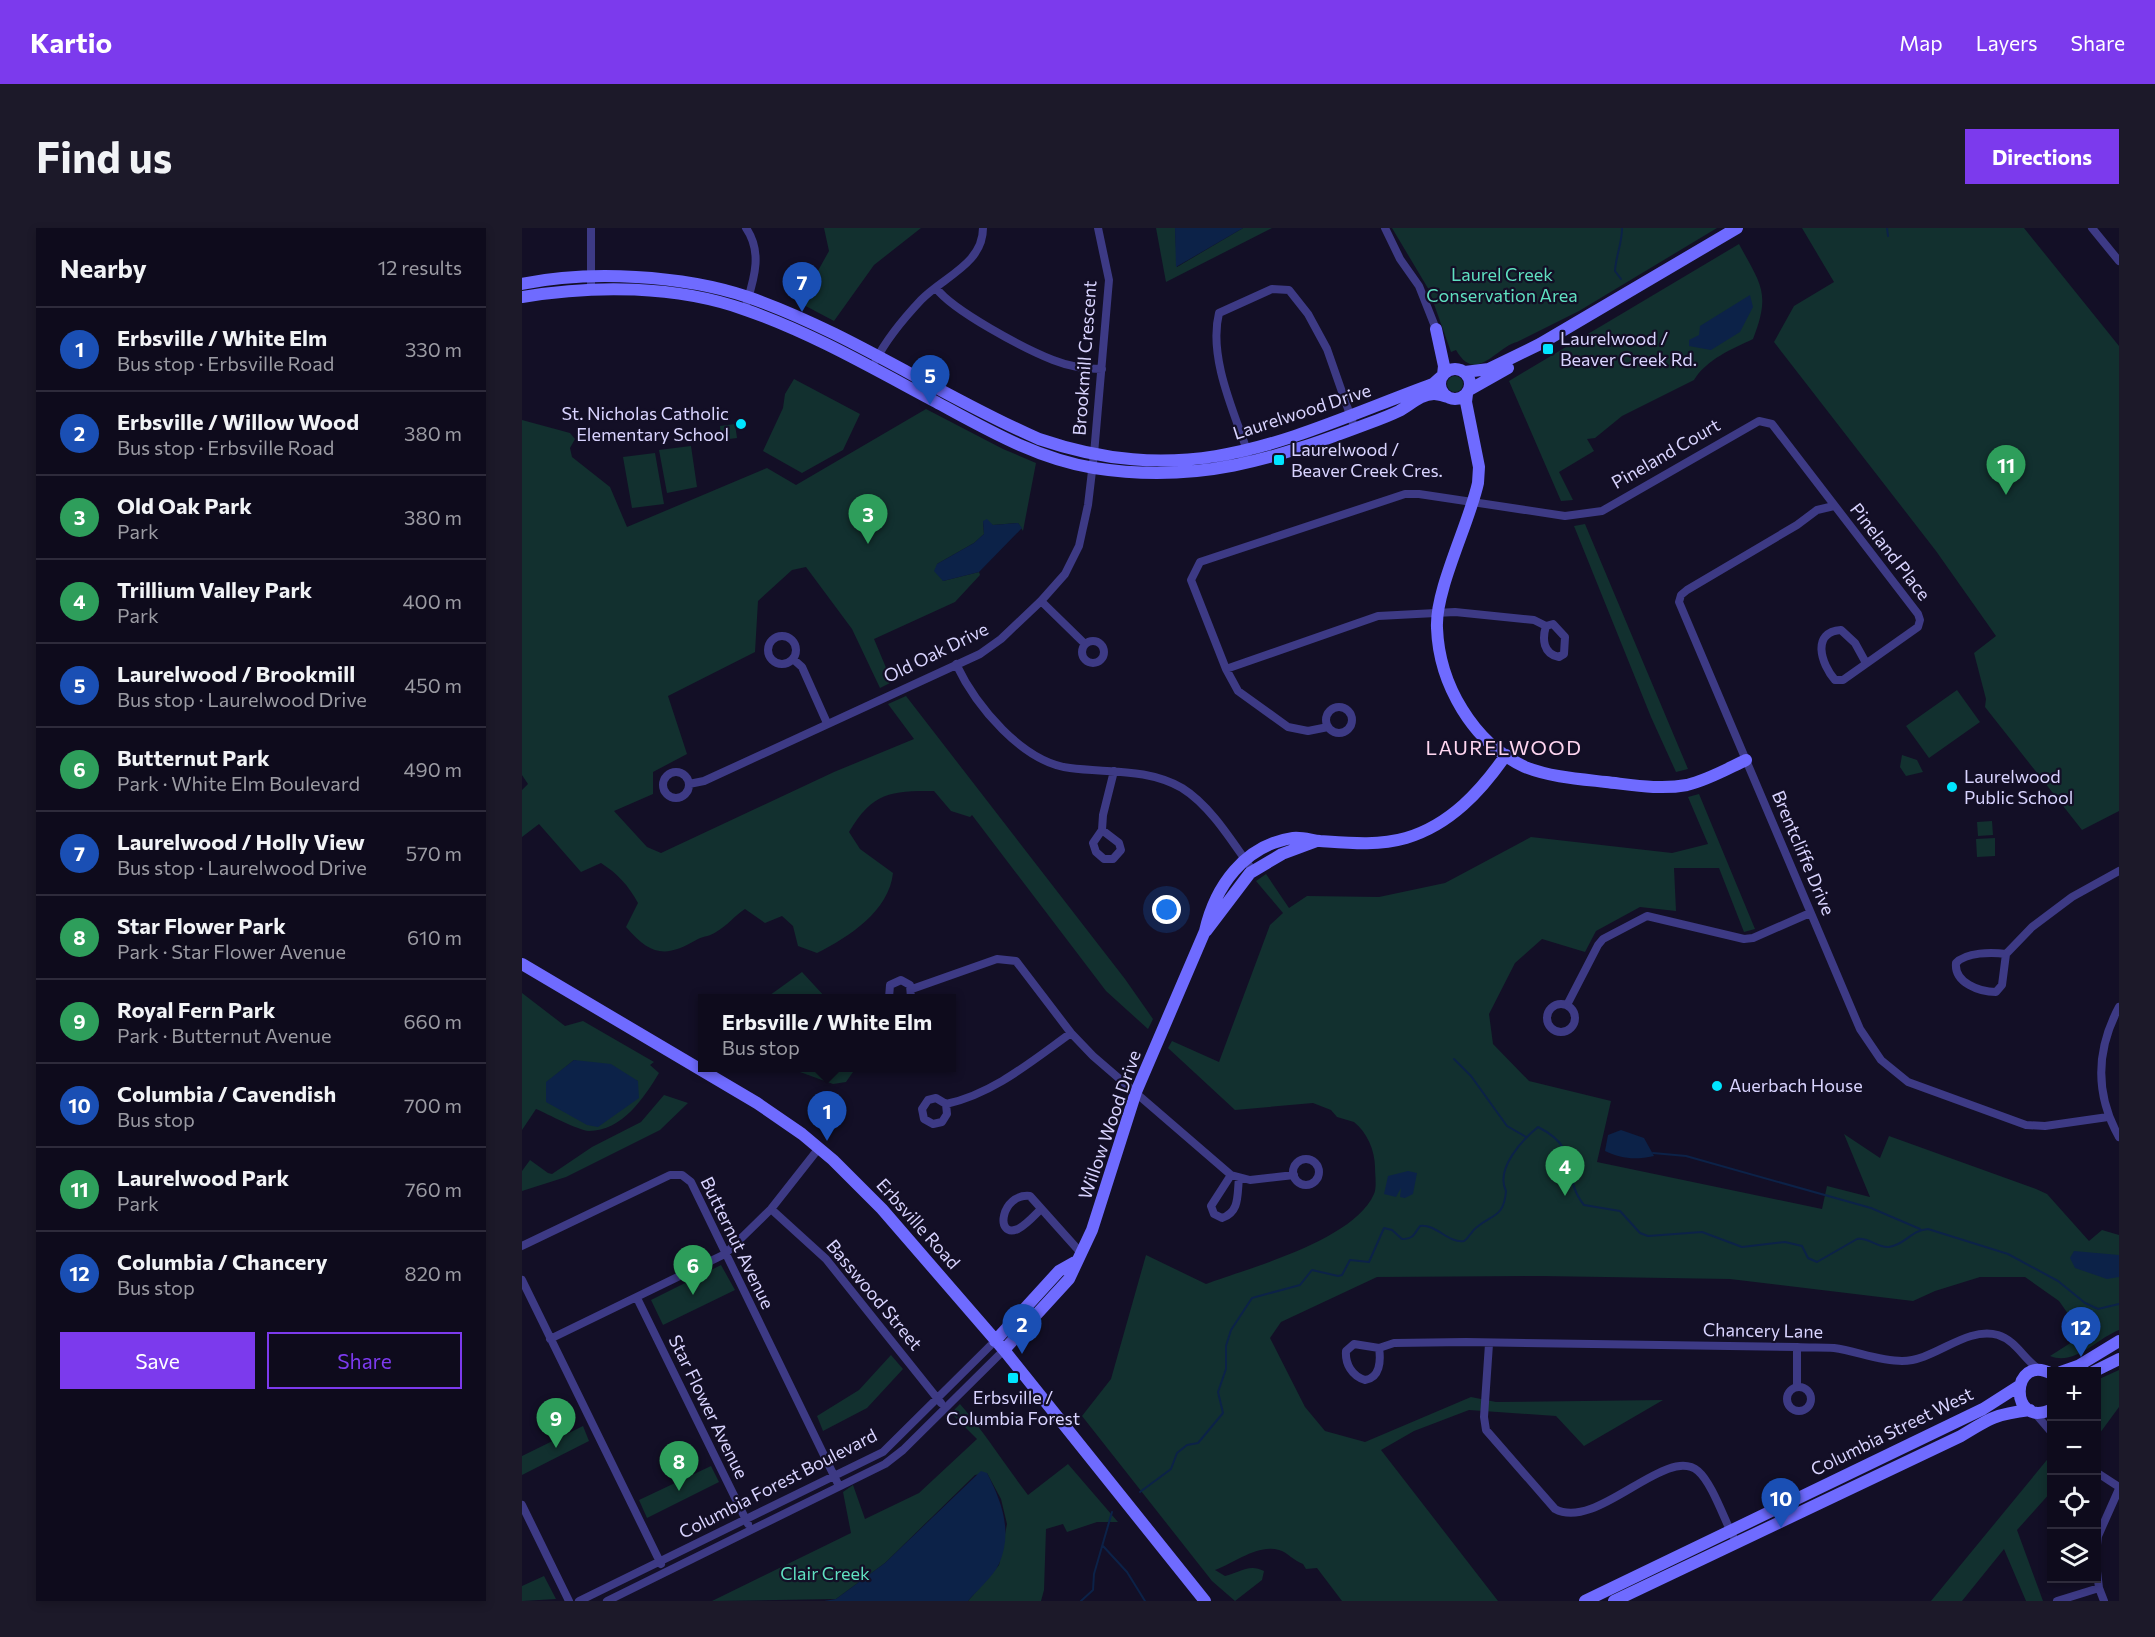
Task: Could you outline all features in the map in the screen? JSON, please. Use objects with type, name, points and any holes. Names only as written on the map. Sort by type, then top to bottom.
[{"type":"street","points":[[591,228],[592,283]]},
{"type":"street","points":[[746,228],[755,241],[757,251],[747,303]]},
{"type":"street","points":[[872,368],[878,356],[922,299],[974,257],[983,240],[984,228]]},
{"type":"street","name":"Brookmill Crescent","points":[[1094,454],[1109,280],[1098,228]]},
{"type":"street","points":[[1385,228],[1396,251],[1419,285],[1436,329],[1444,366],[1441,390],[1450,398],[1472,437]]},
{"type":"street","points":[[1442,376],[1450,370],[1489,369],[1540,344],[1737,228]]},
{"type":"street","points":[[2092,228],[2118,257]]},
{"type":"street","name":"Laurelwood Drive","points":[[522,284],[667,280],[808,321],[1012,427],[1067,448],[1126,460],[1169,461],[1248,457]]},
{"type":"street","name":"Laurelwood Drive","points":[[522,297],[592,283]]},
{"type":"street","points":[[936,288],[944,299],[961,311],[1053,360],[1102,369]]},
{"type":"street","points":[[1248,457],[1225,390],[1215,329],[1219,313],[1272,289],[1289,290],[1308,314],[1327,349],[1352,423]]},
{"type":"street","name":"Laurelwood Drive","points":[[747,303],[1024,447],[1092,468],[1165,474],[1208,471],[1352,423],[1397,412],[1420,397],[1434,394],[1450,398]]},
{"type":"street","points":[[1436,329],[1461,370],[1470,380],[1466,402],[1479,467],[1473,503],[1438,613],[1436,626],[1439,653],[1448,683],[1463,712],[1485,738],[1506,755],[1524,766],[1544,773],[1662,788],[1707,779],[1746,760]]},
{"type":"street","points":[[1450,398],[1460,398],[1530,354],[1540,344]]},
{"type":"street","name":"Laurelwood Drive","points":[[1352,423],[1433,384],[1442,376]]},
{"type":"street","name":"Pineland Court","points":[[1328,727],[1308,731],[1288,727],[1238,691],[1226,669],[1191,580],[1200,562],[1393,496],[1419,494],[1565,516],[1602,511],[1759,421],[1772,424],[1834,506]]},
{"type":"street","name":"Old Oak Drive","points":[[689,784],[704,781],[980,654],[1001,639],[1041,601],[1065,574],[1079,546],[1089,505],[1094,454]]},
{"type":"street","name":"Pineland Place","points":[[1834,506],[1920,620],[1917,627],[1843,680],[1835,680],[1820,648],[1820,642],[1827,634],[1841,630],[1855,644],[1866,663]]},
{"type":"street","name":"Brentcliffe Drive","points":[[1834,506],[1817,510],[1797,525],[1681,595],[1678,602],[1860,1029],[1881,1060],[1908,1082],[2026,1125],[2045,1126],[2108,1117]]},
{"type":"street","points":[[1041,601],[1085,644]]},
{"type":"street","points":[[1226,669],[1378,616],[1455,612],[1534,620],[1546,626]]},
{"type":"street","points":[[793,659],[802,667],[827,723]]},
{"type":"street","points":[[956,664],[981,701],[1016,743],[1042,759],[1068,768],[1140,773],[1181,788],[1199,801],[1253,871]]},
{"type":"street","name":"Willow Wood Drive","points":[[1078,1257],[1103,1200],[1136,1092],[1205,931],[1210,907],[1221,886],[1246,860],[1271,844],[1295,838],[1386,843],[1431,828],[1466,803],[1488,781],[1506,755]]},
{"type":"street","points":[[1102,830],[1103,815],[1114,771]]},
{"type":"street","name":"Willow Wood Drive","points":[[1205,931],[1217,919],[1235,889],[1253,871],[1282,854],[1318,841]]},
{"type":"street","points":[[2006,954],[1996,952],[1961,958],[1956,963],[1957,974],[1964,982],[1986,992],[1996,992],[2002,985],[2006,954],[2032,927],[2072,897],[2119,871]]},
{"type":"street","points":[[1567,1005],[1603,939],[1647,916],[1744,939],[1753,938],[1810,913]]},
{"type":"street","points":[[888,994],[888,989],[894,981],[904,981],[912,994],[997,959],[1007,958],[1020,964],[1071,1033],[1093,1056],[1235,1177],[1294,1175]]},
{"type":"street","name":"Erbsville Road","points":[[522,964],[698,1068]]},
{"type":"street","points":[[2119,1007],[2110,1024],[2102,1054],[2100,1082],[2108,1117],[2119,1137]]},
{"type":"street","points":[[946,1104],[1000,1082],[1071,1033]]},
{"type":"street","name":"Erbsville Road","points":[[705,1072],[758,1103],[819,1148],[882,1209],[1000,1345],[1205,1601]]},
{"type":"street","points":[[550,1339],[725,1254],[771,1209],[819,1148]]},
{"type":"street","name":"Butternut Avenue","points":[[522,1246],[670,1174],[682,1174],[691,1182],[833,1478],[839,1486]]},
{"type":"street","points":[[1000,1345],[1059,1271],[1078,1257],[1030,1196],[1023,1196],[1004,1212],[1002,1220],[1005,1226],[1012,1230],[1019,1228],[1040,1210]]},
{"type":"street","name":"Basswood Street","points":[[771,1209],[826,1259],[945,1408]]},
{"type":"street","points":[[522,1280],[659,1562],[668,1571]]},
{"type":"street","name":"Star Flower Avenue","points":[[637,1298],[751,1530]]},
{"type":"street","name":"Chancery Lane","points":[[1379,1348],[1394,1343],[1797,1347],[1834,1348],[1902,1361],[1927,1357],[1971,1336],[1990,1334],[2009,1340],[2021,1355],[2047,1370]]},
{"type":"street","points":[[2074,1367],[2119,1341]]},
{"type":"street","points":[[1353,1344],[1379,1348],[1378,1370],[1375,1376],[1365,1380],[1357,1377],[1345,1358],[1346,1351],[1353,1344]]},
{"type":"street","points":[[1489,1344],[1484,1417],[1486,1430],[1555,1509],[1564,1514],[1582,1513],[1670,1469],[1686,1465],[1699,1471],[1707,1482],[1733,1536]]},
{"type":"street","name":"Columbia Forest Boulevard","points":[[579,1601],[883,1452],[938,1399],[1000,1345]]},
{"type":"street","name":"Columbia Forest Boulevard","points":[[607,1601],[885,1464],[903,1450],[945,1408],[1000,1345]]},
{"type":"street","points":[[1797,1347],[1797,1386]]},
{"type":"street","points":[[2021,1355],[2020,1400],[2047,1428]]},
{"type":"street","points":[[2101,1367],[2119,1359]]},
{"type":"street","name":"Columbia Street West","points":[[1614,1601],[1733,1536],[1983,1409],[2021,1383],[2031,1372],[2047,1372]]},
{"type":"street","name":"Columbia Street West","points":[[1585,1601],[1961,1436],[1986,1420],[2013,1410],[2047,1410]]},
{"type":"street","points":[[2101,1475],[2119,1488],[2101,1529]]},
{"type":"street","points":[[522,1505],[569,1601]]},
{"type":"street","points":[[2099,1583],[2104,1601]]},
{"type":"street","points":[[2057,1601],[2099,1588]]},
{"type":"green space","points":[[824,228],[921,228],[874,265],[834,321],[800,303],[829,251]]},
{"type":"green space","points":[[1156,228],[1175,228],[1177,267],[1243,228],[1272,228],[1166,282]]},
{"type":"green space","name":"Laurel Creek Conservation Area","points":[[1392,228],[1717,228],[1579,311],[1509,345],[1486,361],[1471,364],[1464,360],[1456,350],[1451,352],[1429,290]]},
{"type":"green space","points":[[1802,228],[2024,228],[2119,346],[2119,811],[2082,830],[1985,707],[1986,699],[1974,653],[1996,636],[1936,551],[1774,342],[1794,306],[1834,282]]},
{"type":"green space","points":[[1739,244],[1761,290],[1762,311],[1753,339],[1713,360],[1694,380],[1622,416],[1595,438],[1587,439],[1594,451],[1559,472],[1573,500],[1561,501],[1509,381]]},
{"type":"green space","points":[[1455,376],[1461,378],[1463,384],[1461,390],[1455,392],[1449,390],[1447,384],[1449,378]]},
{"type":"green space","points":[[794,379],[860,414],[843,450],[802,473],[763,451],[783,408],[785,394]]},
{"type":"green space","points":[[926,409],[1003,449],[1036,463],[1023,531],[1018,523],[993,525],[983,521],[984,534],[974,543],[937,564],[943,581],[979,572],[980,575],[955,602],[874,639],[892,682],[880,688],[852,629],[806,567],[792,570],[758,601],[755,652],[668,696],[687,754],[653,772],[653,794],[614,811],[647,847],[661,853],[834,772],[914,739],[888,704],[906,696],[1125,979],[1153,1019],[1148,1029],[1106,991],[972,815],[970,817],[951,811],[934,791],[894,793],[884,796],[875,801],[858,819],[849,832],[860,849],[893,873],[890,887],[876,911],[866,921],[842,939],[817,953],[798,946],[793,926],[782,916],[765,923],[745,909],[724,927],[687,945],[668,951],[651,949],[626,927],[638,903],[613,871],[601,863],[581,872],[539,824],[522,837],[522,790],[528,784],[522,775],[522,420],[570,433],[575,439],[570,448],[572,457],[610,487],[627,527],[767,468],[796,485]]},
{"type":"green space","points":[[735,424],[737,438],[721,440],[720,426]]},
{"type":"green space","points":[[691,446],[697,487],[667,493],[659,450]]},
{"type":"green space","points":[[655,453],[664,504],[632,508],[623,457]]},
{"type":"green space","points":[[1585,524],[1688,769],[1676,772],[1651,717],[1574,526]]},
{"type":"green space","points":[[1957,690],[1980,722],[1929,758],[1906,726]]},
{"type":"green space","points":[[1902,755],[1917,760],[1923,772],[1906,776],[1900,767]]},
{"type":"green space","points":[[1699,794],[1755,929],[1744,932],[1719,868],[1674,868],[1676,911],[1640,907],[1596,931],[1585,952],[1542,939],[1515,963],[1489,1014],[1493,1044],[1529,1081],[1611,1101],[1597,1162],[1822,1209],[1827,1186],[1870,1197],[1844,1134],[1880,1158],[1889,1136],[2047,1194],[2089,1241],[2102,1230],[2119,1235],[2119,1330],[2077,1355],[2059,1358],[2050,1356],[2083,1335],[2059,1301],[2025,1277],[1980,1277],[1935,1291],[1913,1301],[1730,1279],[1542,1276],[1377,1277],[1281,1322],[1270,1338],[1305,1407],[1325,1431],[1365,1442],[1471,1397],[1496,1402],[1663,1400],[1584,1446],[1556,1416],[1469,1410],[1414,1431],[1381,1450],[1498,1601],[1342,1601],[1317,1568],[1306,1569],[1303,1564],[1285,1553],[1271,1549],[1254,1552],[1215,1570],[1225,1576],[1249,1568],[1264,1571],[1262,1580],[1235,1601],[1212,1581],[1082,1416],[1111,1379],[1146,1255],[1206,1284],[1300,1250],[1324,1238],[1346,1225],[1363,1210],[1374,1194],[1376,1181],[1374,1155],[1366,1136],[1354,1122],[1337,1117],[1331,1110],[1313,1103],[1235,1110],[1168,1048],[1172,1041],[1219,1062],[1270,925],[1283,913],[1256,881],[1266,874],[1289,908],[1307,896],[1379,897],[1445,883],[1531,837],[1672,853],[1708,844],[1688,797]]},
{"type":"green space","points":[[1992,821],[1993,835],[1978,836],[1977,822]]},
{"type":"green space","points":[[1995,838],[1995,856],[1977,857],[1976,839]]},
{"type":"green space","points":[[802,972],[822,994],[772,994]]},
{"type":"green space","points":[[522,993],[565,1026],[583,1021],[654,1062],[650,1065],[659,1073],[653,1083],[631,1111],[612,1125],[601,1130],[584,1130],[536,1109],[522,1130]],"holes":[[[574,1060],[638,1081],[546,1083]]]},
{"type":"green space","points":[[800,1072],[853,1072],[846,1082],[833,1084]]},
{"type":"green space","points":[[664,1095],[688,1103],[660,1130],[566,1177],[522,1191],[522,1171],[530,1160],[552,1174],[592,1147],[641,1122]]},
{"type":"green space","points":[[721,1265],[735,1290],[663,1325],[651,1300]]},
{"type":"green space","points":[[891,1355],[903,1369],[867,1408],[823,1431],[817,1416],[859,1390]]},
{"type":"green space","points":[[2119,1370],[2119,1407],[2101,1432],[2101,1421],[2101,1378]]},
{"type":"green space","name":"Clair Creek","points":[[960,1404],[1028,1495],[1068,1464],[1118,1522],[1097,1522],[1067,1532],[1063,1524],[1046,1529],[1044,1590],[1041,1601],[968,1601],[999,1565],[1007,1524],[1001,1499],[987,1473],[975,1475],[885,1563],[836,1599],[712,1601],[851,1533],[843,1492],[853,1485],[865,1519],[919,1493],[977,1439],[951,1413]]},
{"type":"green space","points":[[583,1426],[589,1441],[522,1475],[522,1456]]},
{"type":"green space","points":[[2047,1460],[2047,1496],[2017,1530],[2043,1601],[2026,1601],[2004,1549],[1962,1601],[1931,1601]]},
{"type":"green space","points":[[711,1466],[719,1482],[647,1518],[639,1500]]},
{"type":"green space","points":[[544,1576],[556,1599],[522,1601],[522,1586]]},
{"type":"water","points":[[1175,228],[1243,228],[1176,267]]},
{"type":"water","points":[[1750,295],[1753,307],[1740,332],[1711,350],[1689,346],[1689,340],[1699,335],[1700,326]]},
{"type":"water","points":[[987,519],[993,525],[1018,523],[1022,528],[979,572],[943,581],[934,571],[937,564],[974,543],[984,534],[983,521]]},
{"type":"water","points":[[574,1060],[611,1064],[638,1081],[639,1098],[598,1127],[587,1125],[546,1102],[546,1082]]},
{"type":"water","points":[[1621,1130],[1644,1138],[1654,1156],[1629,1158],[1605,1151],[1608,1135]]},
{"type":"water","points":[[1408,1171],[1417,1173],[1413,1194],[1405,1198],[1400,1197],[1401,1188],[1396,1197],[1384,1194],[1388,1176]]},
{"type":"water","points":[[2074,1251],[2119,1255],[2119,1277],[2107,1279],[2075,1268],[2070,1258]]},
{"type":"water","points":[[981,1471],[987,1473],[1001,1506],[1005,1540],[996,1569],[968,1601],[824,1601],[836,1599],[885,1563]]},
{"type":"waterway","points":[[1621,279],[1615,271],[1622,228]]},
{"type":"waterway","points":[[1887,228],[1888,236]]},
{"type":"waterway","points":[[1454,1059],[1471,1076],[1507,1126],[1526,1137]]},
{"type":"waterway","name":"Clair Creek","points":[[1140,1492],[1171,1469],[1177,1453],[1187,1445],[1198,1443],[1223,1413],[1218,1392],[1226,1369],[1226,1346],[1231,1330],[1252,1298],[1300,1285],[1312,1270],[1338,1276],[1342,1275],[1350,1260],[1369,1262],[1384,1228],[1406,1239],[1415,1234],[1420,1226],[1426,1226],[1452,1239],[1464,1241],[1475,1229],[1497,1214],[1503,1206],[1506,1191],[1504,1174],[1507,1165],[1518,1147],[1538,1127],[1561,1145],[1566,1154],[1573,1184],[1584,1205],[1620,1211],[1640,1233],[1648,1236],[1702,1232],[1742,1247],[1785,1242],[1802,1246],[1808,1258],[1817,1262],[1857,1239],[1889,1247],[1895,1246],[1917,1232],[1928,1229],[2008,1254],[2058,1281],[2085,1303],[2098,1309],[2119,1304]]},
{"type":"waterway","points":[[1653,1153],[1686,1156],[1871,1208],[1920,1229]]},
{"type":"waterway","points":[[1081,1601],[1093,1590],[1094,1574],[1112,1512]]},
{"type":"waterway","points":[[1103,1546],[1127,1572],[1145,1601]]},
{"type":"place","name":"Laurelwood / Holly View","points":[[802,312]]},
{"type":"place","name":"Laurelwood / Beaver Creek Rd.","points":[[1548,349]]},
{"type":"place","name":"Laurelwood / Brookmill","points":[[930,405]]},
{"type":"place","name":"St. Nicholas Catholic Elementary School","points":[[741,424]]},
{"type":"place","name":"Laurelwood / Beaver Creek Cres.","points":[[1279,460]]},
{"type":"place","name":"Laurelwood Park","points":[[2006,495]]},
{"type":"place","name":"Old Oak Park","points":[[868,544]]},
{"type":"place","name":"Laurelwood Public School","points":[[1952,787]]},
{"type":"place","name":"Auerbach House","points":[[1717,1086]]},
{"type":"place","name":"Erbsville / White Elm","points":[[827,1141]]},
{"type":"place","name":"Trillium Valley Park","points":[[1565,1196]]},
{"type":"place","name":"Butternut Park","points":[[693,1295]]},
{"type":"place","name":"Erbsville / Willow Wood","points":[[1022,1354]]},
{"type":"place","name":"Columbia / Chancery","points":[[2081,1357]]},
{"type":"place","name":"Erbsville / Columbia Forest","points":[[1013,1378]]},
{"type":"place","name":"Royal Fern Park","points":[[556,1448]]},
{"type":"place","name":"Star Flower Park","points":[[679,1491]]},
{"type":"place","name":"Columbia / Cavendish","points":[[1781,1528]]},
{"type":"district","name":"LAURELWOOD","points":[[1504,748]]}]
